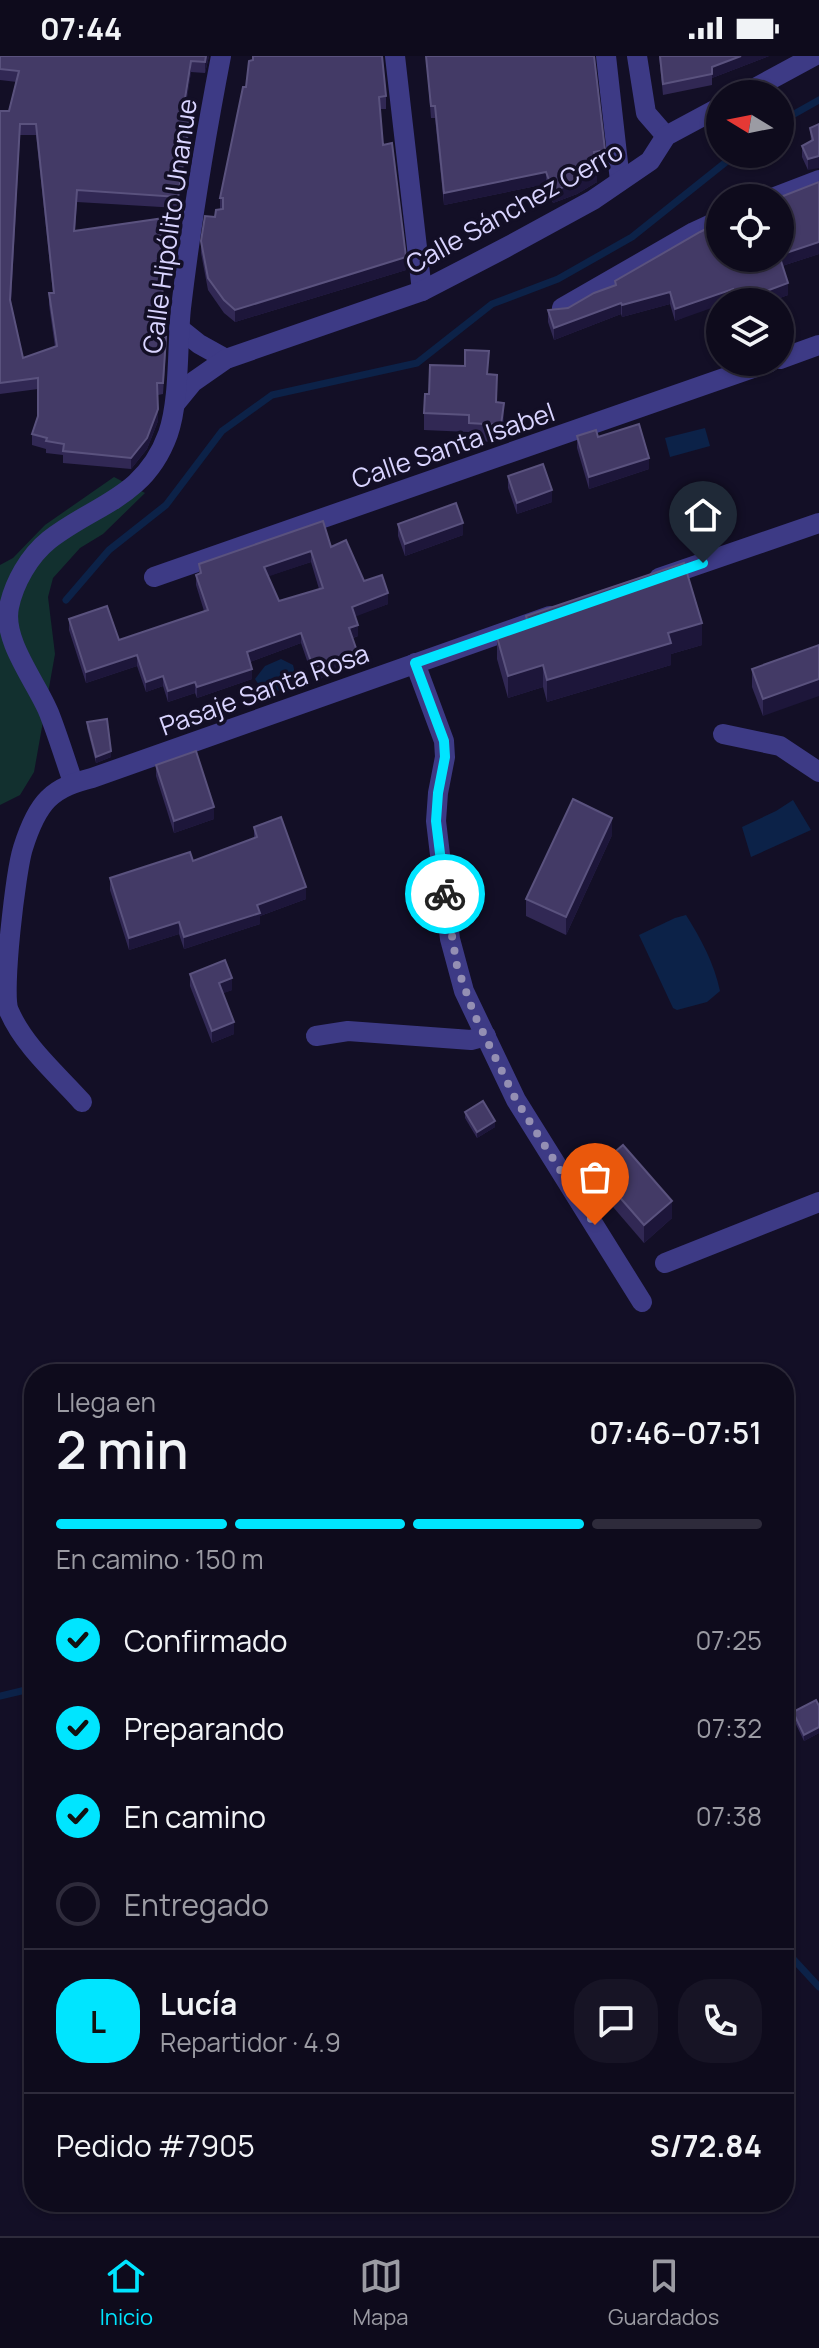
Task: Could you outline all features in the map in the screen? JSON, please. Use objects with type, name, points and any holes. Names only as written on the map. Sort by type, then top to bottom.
[{"type":"street","name":"Calle Hipólito Unanue","points":[[175,404],[179,328],[196,194],[221,56]]},
{"type":"street","points":[[395,56],[422,291]]},
{"type":"street","points":[[606,56],[620,181]]},
{"type":"street","points":[[637,56],[646,113]]},
{"type":"street","points":[[770,80],[814,56]]},
{"type":"street","points":[[613,123],[626,109],[640,109],[666,136]]},
{"type":"street","name":"Calle Sánchez Cerro","points":[[175,404],[193,382],[226,359],[422,291],[555,221],[650,161],[666,136],[706,115]]},
{"type":"street","points":[[794,190],[819,180]]},
{"type":"street","points":[[562,308],[706,226]]},
{"type":"street","points":[[179,328],[226,359]]},
{"type":"street","points":[[794,354],[819,345]]},
{"type":"street","name":"Calle Santa Isabel","points":[[154,577],[730,376]]},
{"type":"street","points":[[73,782],[49,713],[9,632],[9,608],[23,570],[48,541],[137,484],[168,435],[175,404]]},
{"type":"street","points":[[639,585],[819,523]]},
{"type":"street","name":"Pasaje Santa Rosa","points":[[82,1102],[22,1034],[6,1001],[15,887],[23,848],[49,797],[73,782],[92,778],[564,611]]},
{"type":"street","points":[[415,663],[444,741],[445,757],[436,821],[450,939],[464,991],[516,1100],[642,1302]]},
{"type":"street","points":[[723,734],[780,746],[819,772]]},
{"type":"street","points":[[316,1036],[338,1031],[459,1039],[486,1036]]},
{"type":"street","points":[[665,1263],[819,1202]]},
{"type":"green space","points":[[114,477],[145,493],[103,534],[80,548],[53,578],[48,597],[55,654],[34,772],[20,795],[0,805],[0,565],[13,558],[45,525]]},
{"type":"water","points":[[705,428],[710,446],[670,457],[665,438]]},
{"type":"water","points":[[281,659],[293,665],[291,684],[279,691],[259,685],[255,679],[265,666]]},
{"type":"water","points":[[793,800],[811,830],[751,857],[742,827]]},
{"type":"water","points":[[686,915],[706,952],[720,991],[707,1002],[677,1010],[673,1008],[639,935]]},
{"type":"building","points":[[0,56],[206,56],[205,62],[191,61],[182,117],[190,117],[178,197],[77,190],[74,231],[171,217],[160,282],[163,282],[160,338],[166,337],[163,383],[157,383],[158,409],[147,438],[131,458],[63,451],[64,444],[46,441],[47,438],[32,434],[38,416],[38,378],[0,383],[0,111],[9,111],[19,71],[0,69]],"holes":[[[20,124],[36,124],[54,293],[49,293],[57,346],[23,358],[10,300]]]},
{"type":"building","points":[[253,56],[382,56],[386,96],[379,97],[383,145],[392,143],[406,257],[235,310],[208,278],[201,241],[205,216],[215,217],[216,210],[223,209],[223,198],[220,198],[243,87],[246,87],[249,61],[253,60]]},
{"type":"building","points":[[426,56],[594,56],[605,150],[594,152],[597,170],[553,191],[546,172],[444,193],[435,106],[431,106]]},
{"type":"building","points":[[660,56],[741,56],[712,67],[712,74],[663,84]]},
{"type":"building","points":[[819,124],[819,156],[808,159],[802,146],[813,140],[810,128]]},
{"type":"building","points":[[819,182],[819,242],[794,250],[794,192]]},
{"type":"building","points":[[706,229],[706,272],[784,272],[788,283],[775,288],[706,288],[706,298],[675,309],[670,292],[621,303],[554,328],[548,310],[568,308],[616,285],[615,281]]},
{"type":"building","points":[[465,350],[489,351],[487,374],[497,375],[496,402],[504,403],[501,425],[469,423],[469,415],[424,413],[425,394],[429,394],[430,365],[465,366]]},
{"type":"building","points":[[639,424],[649,458],[589,477],[577,436],[596,430],[598,437]]},
{"type":"building","points":[[543,464],[552,490],[517,503],[508,476]]},
{"type":"building","points":[[456,503],[463,523],[405,544],[398,524]]},
{"type":"building","points":[[323,521],[331,547],[346,540],[364,581],[382,575],[388,593],[352,607],[358,625],[349,628],[358,654],[314,670],[301,633],[247,652],[252,669],[197,687],[195,682],[168,691],[163,676],[146,682],[137,655],[86,672],[69,619],[107,606],[119,640],[208,610],[196,575],[201,573],[199,564]],"holes":[[[311,551],[323,588],[279,601],[264,567]]]},
{"type":"building","points":[[684,563],[702,623],[668,633],[671,643],[547,680],[543,665],[508,676],[497,637],[529,627],[526,616]]},
{"type":"building","points":[[819,645],[819,679],[763,699],[752,669]]},
{"type":"building","points":[[107,719],[111,751],[96,757],[87,722]]},
{"type":"building","points":[[196,751],[214,807],[174,821],[156,765]]},
{"type":"building","points":[[573,799],[612,818],[566,917],[526,899]]},
{"type":"building","points":[[281,817],[306,887],[257,905],[260,913],[184,937],[179,922],[129,938],[110,878],[190,852],[193,861],[257,837],[254,827]]},
{"type":"building","points":[[225,960],[232,978],[219,983],[234,1022],[212,1031],[190,974]]},
{"type":"building","points":[[483,1101],[495,1121],[477,1132],[465,1112]]},
{"type":"building","points":[[623,1145],[672,1201],[644,1225],[595,1169]]},
{"type":"building","points":[[816,1700],[819,1727],[804,1735],[794,1711]]},
{"type":"waterway","points":[[794,114],[819,100]]},
{"type":"waterway","points":[[66,600],[109,550],[166,505],[222,431],[272,395],[417,363],[492,304],[558,279],[632,237],[718,168]]},
{"type":"waterway","points":[[0,1696],[24,1690]]},
{"type":"waterway","points":[[794,1960],[819,1987]]},
{"type":"way so far","points":[[445,894],[450,939],[464,991],[474,1014],[516,1100],[595,1225]]},
{"type":"route","points":[[445,894],[436,821],[444,770],[444,741],[415,663],[703,563]]}]
